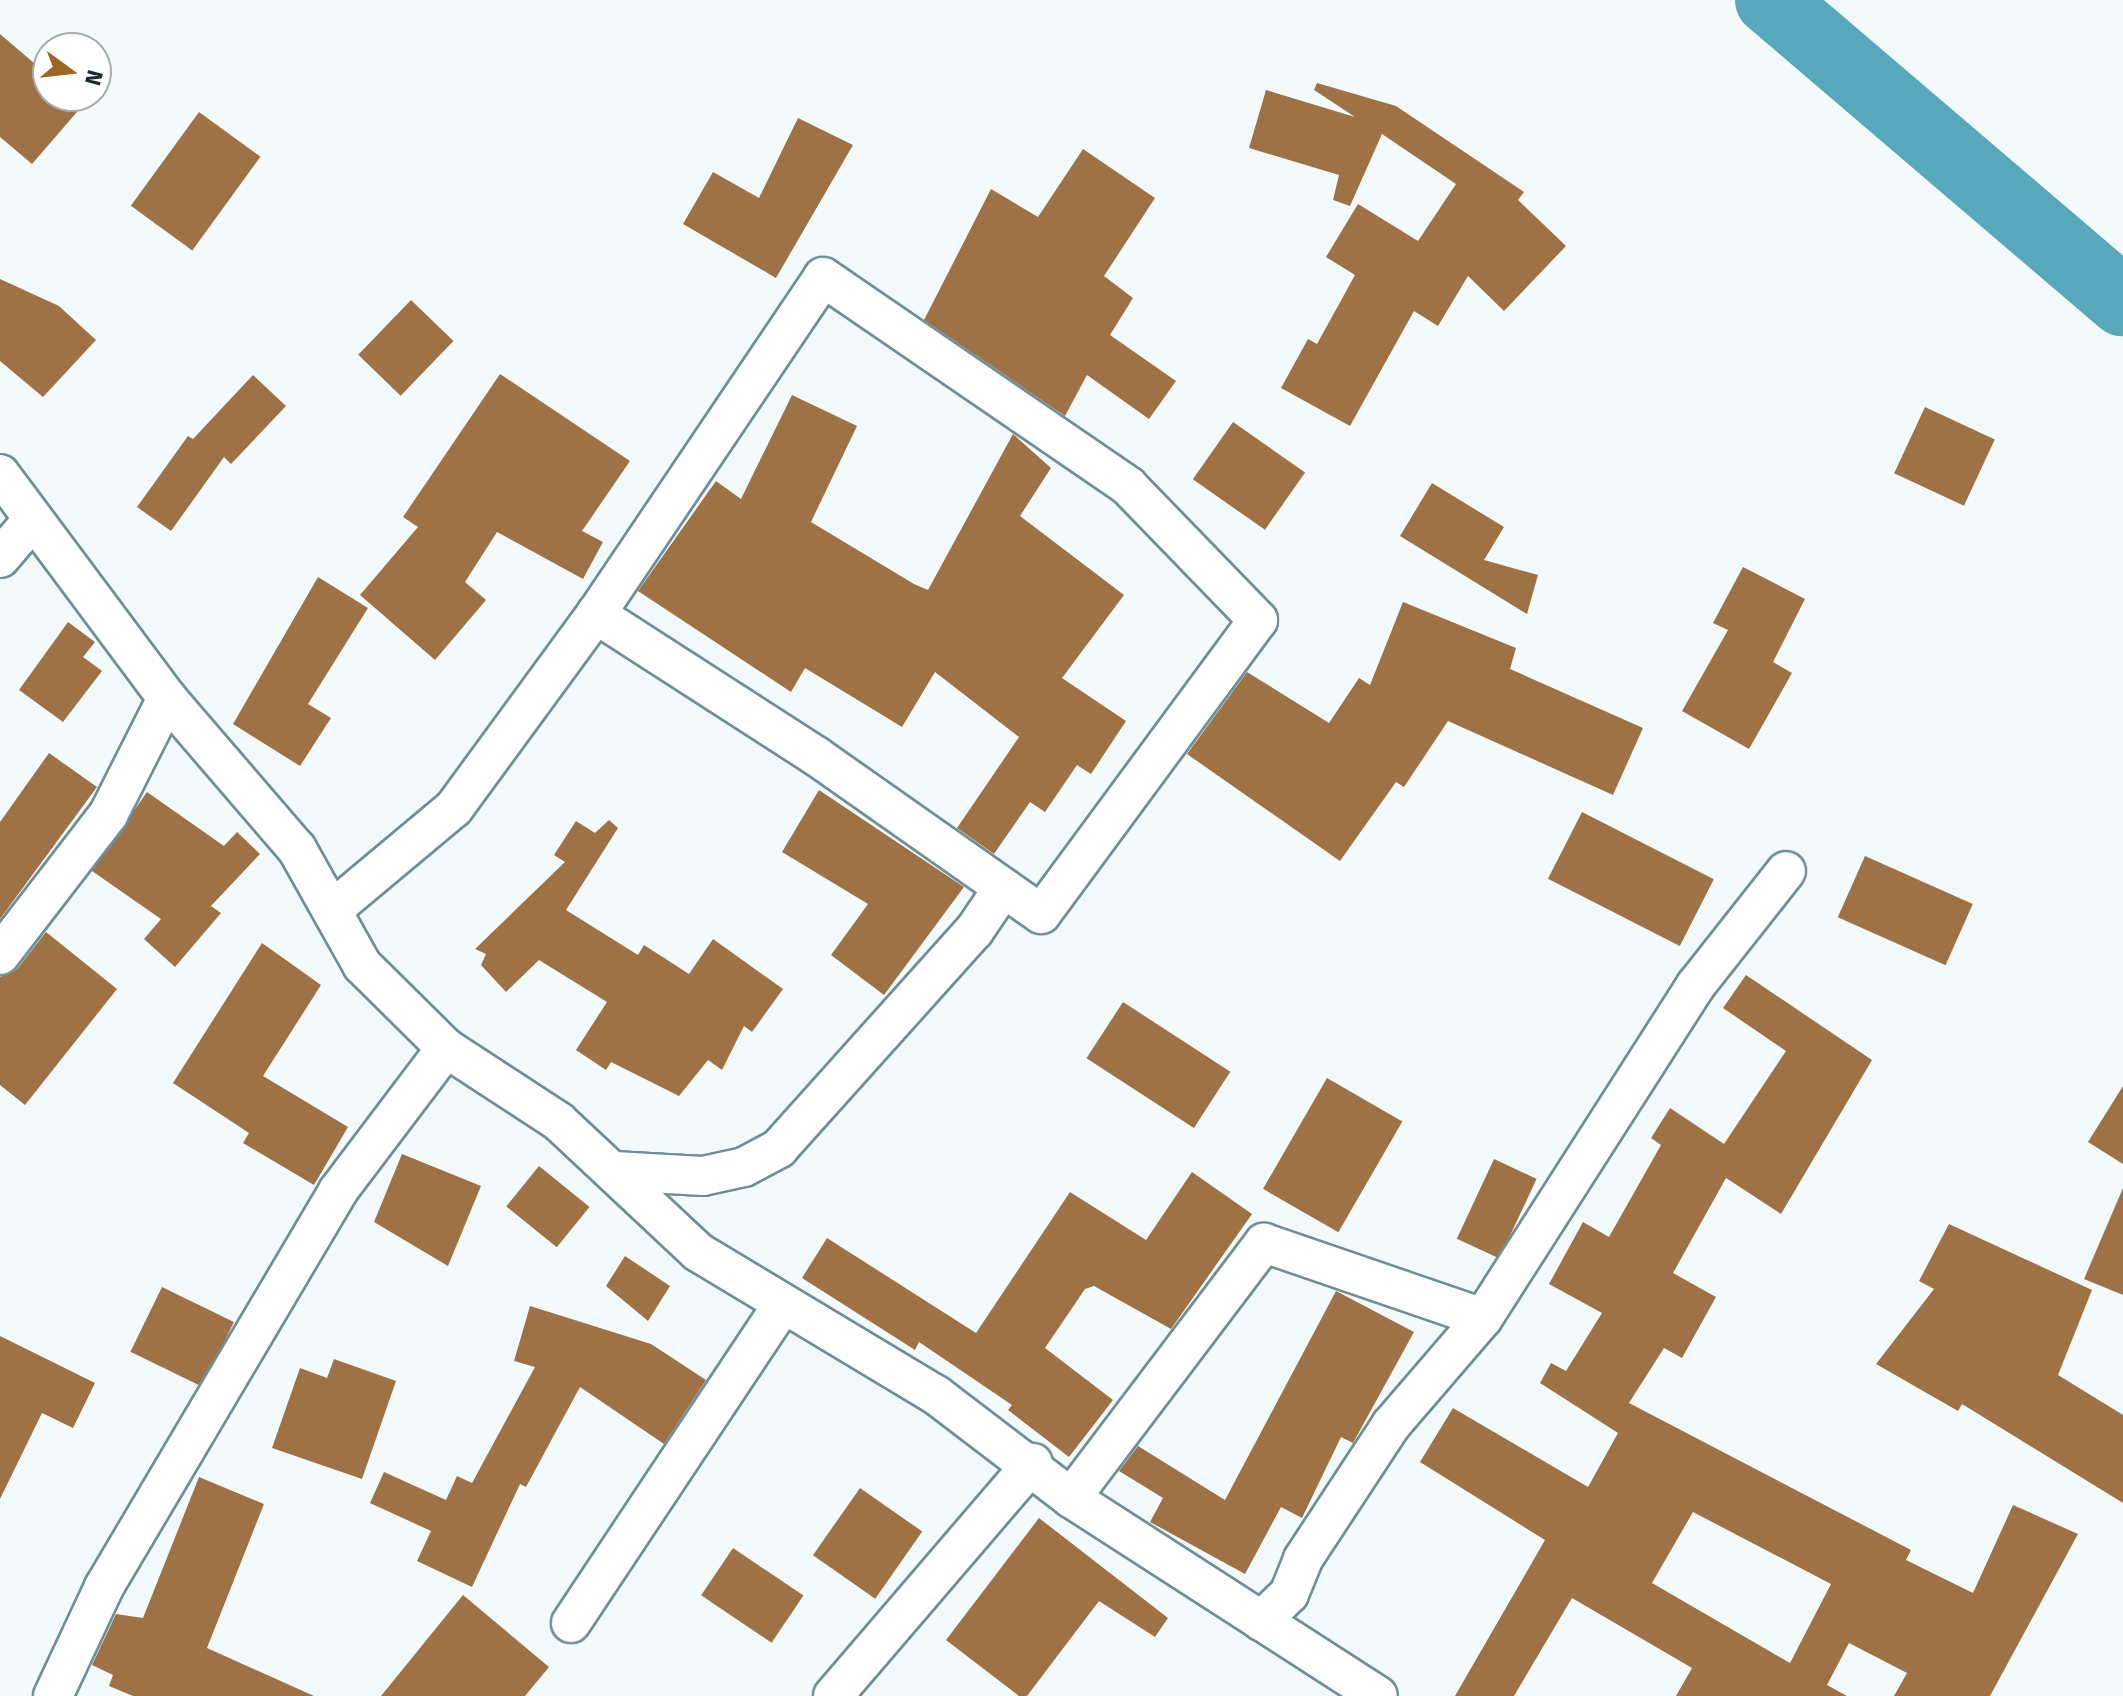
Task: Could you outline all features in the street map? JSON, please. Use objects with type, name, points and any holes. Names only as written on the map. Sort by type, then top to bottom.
[{"type":"street","points":[[332,910],[454,808],[596,614],[823,277],[1128,486],[1258,620],[1041,914],[596,614]]},
{"type":"street","points":[[0,474],[31,522],[167,698],[297,849],[362,965],[446,1048],[558,1121],[698,1252],[781,1307],[936,1395],[1033,1463],[1071,1498],[1378,1696]]},
{"type":"street","points":[[0,558],[31,522]]},
{"type":"street","points":[[0,955],[108,815],[167,698]]},
{"type":"street","points":[[1261,1621],[1289,1594],[1303,1559],[1391,1425],[1483,1318],[1688,997],[1786,871]]},
{"type":"street","points":[[614,1171],[703,1176],[744,1167],[779,1148],[974,931],[1003,888]]},
{"type":"street","points":[[53,1696],[104,1587],[338,1191],[446,1048]]},
{"type":"street","points":[[1071,1498],[1264,1243],[1483,1318]]},
{"type":"street","points":[[571,1623],[781,1307]]},
{"type":"street","points":[[833,1696],[1033,1463]]},
{"type":"building","points":[[0,34],[32,61],[32,112],[77,112],[32,164],[0,137]]},
{"type":"building","points":[[1317,83],[1396,106],[1524,192],[1518,200],[1566,246],[1504,311],[1468,276],[1438,326],[1414,311],[1350,426],[1281,388],[1308,339],[1317,344],[1355,275],[1326,257],[1358,204],[1418,241],[1456,184],[1382,134],[1350,206],[1333,200],[1339,175],[1249,148],[1266,90],[1355,117],[1314,90]]},
{"type":"building","points":[[199,112],[260,157],[192,251],[131,206]]},
{"type":"building","points":[[798,118],[853,145],[776,278],[683,224],[713,172],[759,198]]},
{"type":"building","points":[[1083,149],[1155,198],[1104,276],[1133,298],[1110,335],[1176,381],[1149,419],[1087,375],[1065,416],[924,320],[991,189],[1038,217]]},
{"type":"building","points":[[0,279],[59,306],[96,340],[43,397],[0,361]]},
{"type":"building","points":[[411,300],[453,341],[401,396],[358,355]]},
{"type":"building","points":[[500,374],[630,461],[582,531],[603,542],[583,579],[497,532],[465,582],[486,600],[435,660],[360,595],[418,527],[403,517]]},
{"type":"building","points":[[253,375],[286,406],[231,464],[224,457],[171,531],[137,507],[188,436],[193,439]]},
{"type":"building","points":[[792,395],[857,426],[811,522],[928,590],[1013,434],[1051,468],[1020,516],[1124,595],[1062,678],[1126,721],[1091,774],[1077,765],[1045,812],[1030,802],[994,854],[957,828],[1019,737],[935,672],[902,727],[805,668],[791,692],[638,591],[716,481],[741,499]]},
{"type":"building","points":[[1925,407],[1995,440],[1964,506],[1894,473]]},
{"type":"building","points":[[1233,422],[1305,472],[1265,530],[1193,479]]},
{"type":"building","points":[[1432,483],[1504,527],[1484,560],[1538,575],[1527,614],[1400,536]]},
{"type":"building","points":[[1743,567],[1805,599],[1773,662],[1792,673],[1749,749],[1682,711],[1728,630],[1713,623]]},
{"type":"building","points":[[318,577],[368,608],[308,704],[331,718],[300,766],[233,724]]},
{"type":"building","points":[[1403,602],[1516,648],[1510,669],[1643,728],[1613,795],[1448,721],[1404,787],[1396,782],[1340,861],[1187,754],[1247,672],[1329,723],[1359,678],[1370,685]]},
{"type":"building","points":[[68,622],[95,642],[83,657],[102,671],[63,722],[19,690]]},
{"type":"building","points":[[49,753],[97,787],[0,919],[0,822]]},
{"type":"building","points":[[819,790],[964,887],[884,995],[831,955],[868,904],[782,852]]},
{"type":"building","points":[[147,792],[224,846],[237,832],[260,854],[211,906],[221,913],[175,967],[144,939],[161,919],[92,871]]},
{"type":"building","points":[[1582,812],[1714,879],[1680,946],[1548,879]]},
{"type":"building","points":[[609,820],[618,828],[566,910],[638,955],[644,945],[689,974],[713,939],[783,989],[752,1032],[744,1026],[722,1070],[708,1060],[679,1096],[611,1062],[606,1070],[576,1050],[607,1002],[539,960],[506,992],[481,965],[486,954],[475,949],[565,862],[554,855],[576,821],[595,833]]},
{"type":"building","points":[[1865,856],[1973,904],[1946,965],[1838,917]]},
{"type":"building","points":[[46,932],[117,989],[25,1105],[0,1085],[0,977],[17,969]]},
{"type":"building","points":[[262,943],[321,985],[263,1076],[348,1127],[314,1185],[243,1143],[249,1133],[173,1083]]},
{"type":"building","points":[[1746,975],[1872,1060],[1781,1214],[1726,1178],[1673,1273],[1716,1297],[1682,1358],[1664,1348],[1629,1403],[1911,1550],[1906,1560],[1973,1593],[2013,1505],[2078,1534],[1990,1696],[1894,1696],[1907,1673],[1849,1643],[1827,1685],[1847,1696],[1676,1696],[1692,1668],[1572,1598],[1514,1696],[1455,1696],[1545,1540],[1420,1462],[1453,1408],[1588,1487],[1618,1433],[1540,1383],[1551,1363],[1566,1371],[1602,1313],[1549,1284],[1583,1222],[1609,1237],[1661,1145],[1651,1138],[1670,1108],[1724,1144],[1786,1051],[1723,1008]],"holes":[[[1693,1512],[1831,1584],[1790,1663],[1652,1583]]]},
{"type":"building","points":[[1123,1002],[1230,1072],[1194,1128],[1087,1058]]},
{"type":"building","points":[[1327,1078],[1402,1122],[1338,1232],[1263,1189]]},
{"type":"building","points":[[2123,1086],[2123,1164],[2088,1142]]},
{"type":"building","points":[[402,1154],[481,1186],[448,1266],[374,1222]]},
{"type":"building","points":[[1494,1159],[1537,1179],[1499,1259],[1457,1239]]},
{"type":"building","points":[[539,1166],[590,1207],[557,1247],[506,1206]]},
{"type":"building","points":[[1192,1172],[1252,1214],[1171,1329],[1094,1286],[1085,1289],[1045,1348],[1113,1400],[1069,1457],[1008,1410],[1012,1405],[919,1342],[915,1350],[802,1278],[827,1238],[976,1333],[1070,1192],[1146,1240]]},
{"type":"building","points":[[2123,1188],[2123,1295],[2084,1279]]},
{"type":"building","points":[[1949,1224],[2092,1290],[2058,1375],[2123,1415],[2123,1503],[1962,1404],[1958,1411],[1876,1364],[1934,1289],[1919,1281]]},
{"type":"building","points":[[625,1256],[670,1286],[648,1321],[606,1286]]},
{"type":"building","points":[[162,1287],[234,1322],[202,1387],[130,1352]]},
{"type":"building","points":[[1336,1291],[1414,1332],[1353,1443],[1341,1437],[1302,1518],[1281,1507],[1245,1574],[1150,1522],[1163,1498],[1119,1471],[1138,1446],[1225,1500]]},
{"type":"building","points":[[530,1306],[651,1344],[706,1380],[664,1444],[580,1387],[526,1487],[520,1484],[472,1587],[417,1561],[431,1531],[370,1503],[384,1472],[446,1500],[457,1476],[472,1483],[535,1367],[514,1361]]},
{"type":"building","points":[[0,1336],[95,1383],[73,1428],[42,1413],[0,1499]]},
{"type":"building","points":[[334,1359],[396,1381],[362,1479],[272,1448],[300,1368],[327,1378]]},
{"type":"building","points":[[199,1477],[264,1504],[207,1648],[314,1696],[133,1696],[109,1686],[113,1675],[92,1665],[116,1614],[143,1618]]},
{"type":"building","points":[[860,1488],[922,1532],[875,1599],[813,1555]]},
{"type":"building","points":[[1039,1518],[1168,1618],[1155,1637],[1099,1601],[1027,1696],[1019,1696],[946,1640]]},
{"type":"building","points":[[733,1548],[803,1596],[772,1643],[701,1595]]},
{"type":"building","points":[[463,1595],[549,1667],[525,1696],[381,1696]]},
{"type":"waterway","points":[[1770,0],[2123,301]]}]
